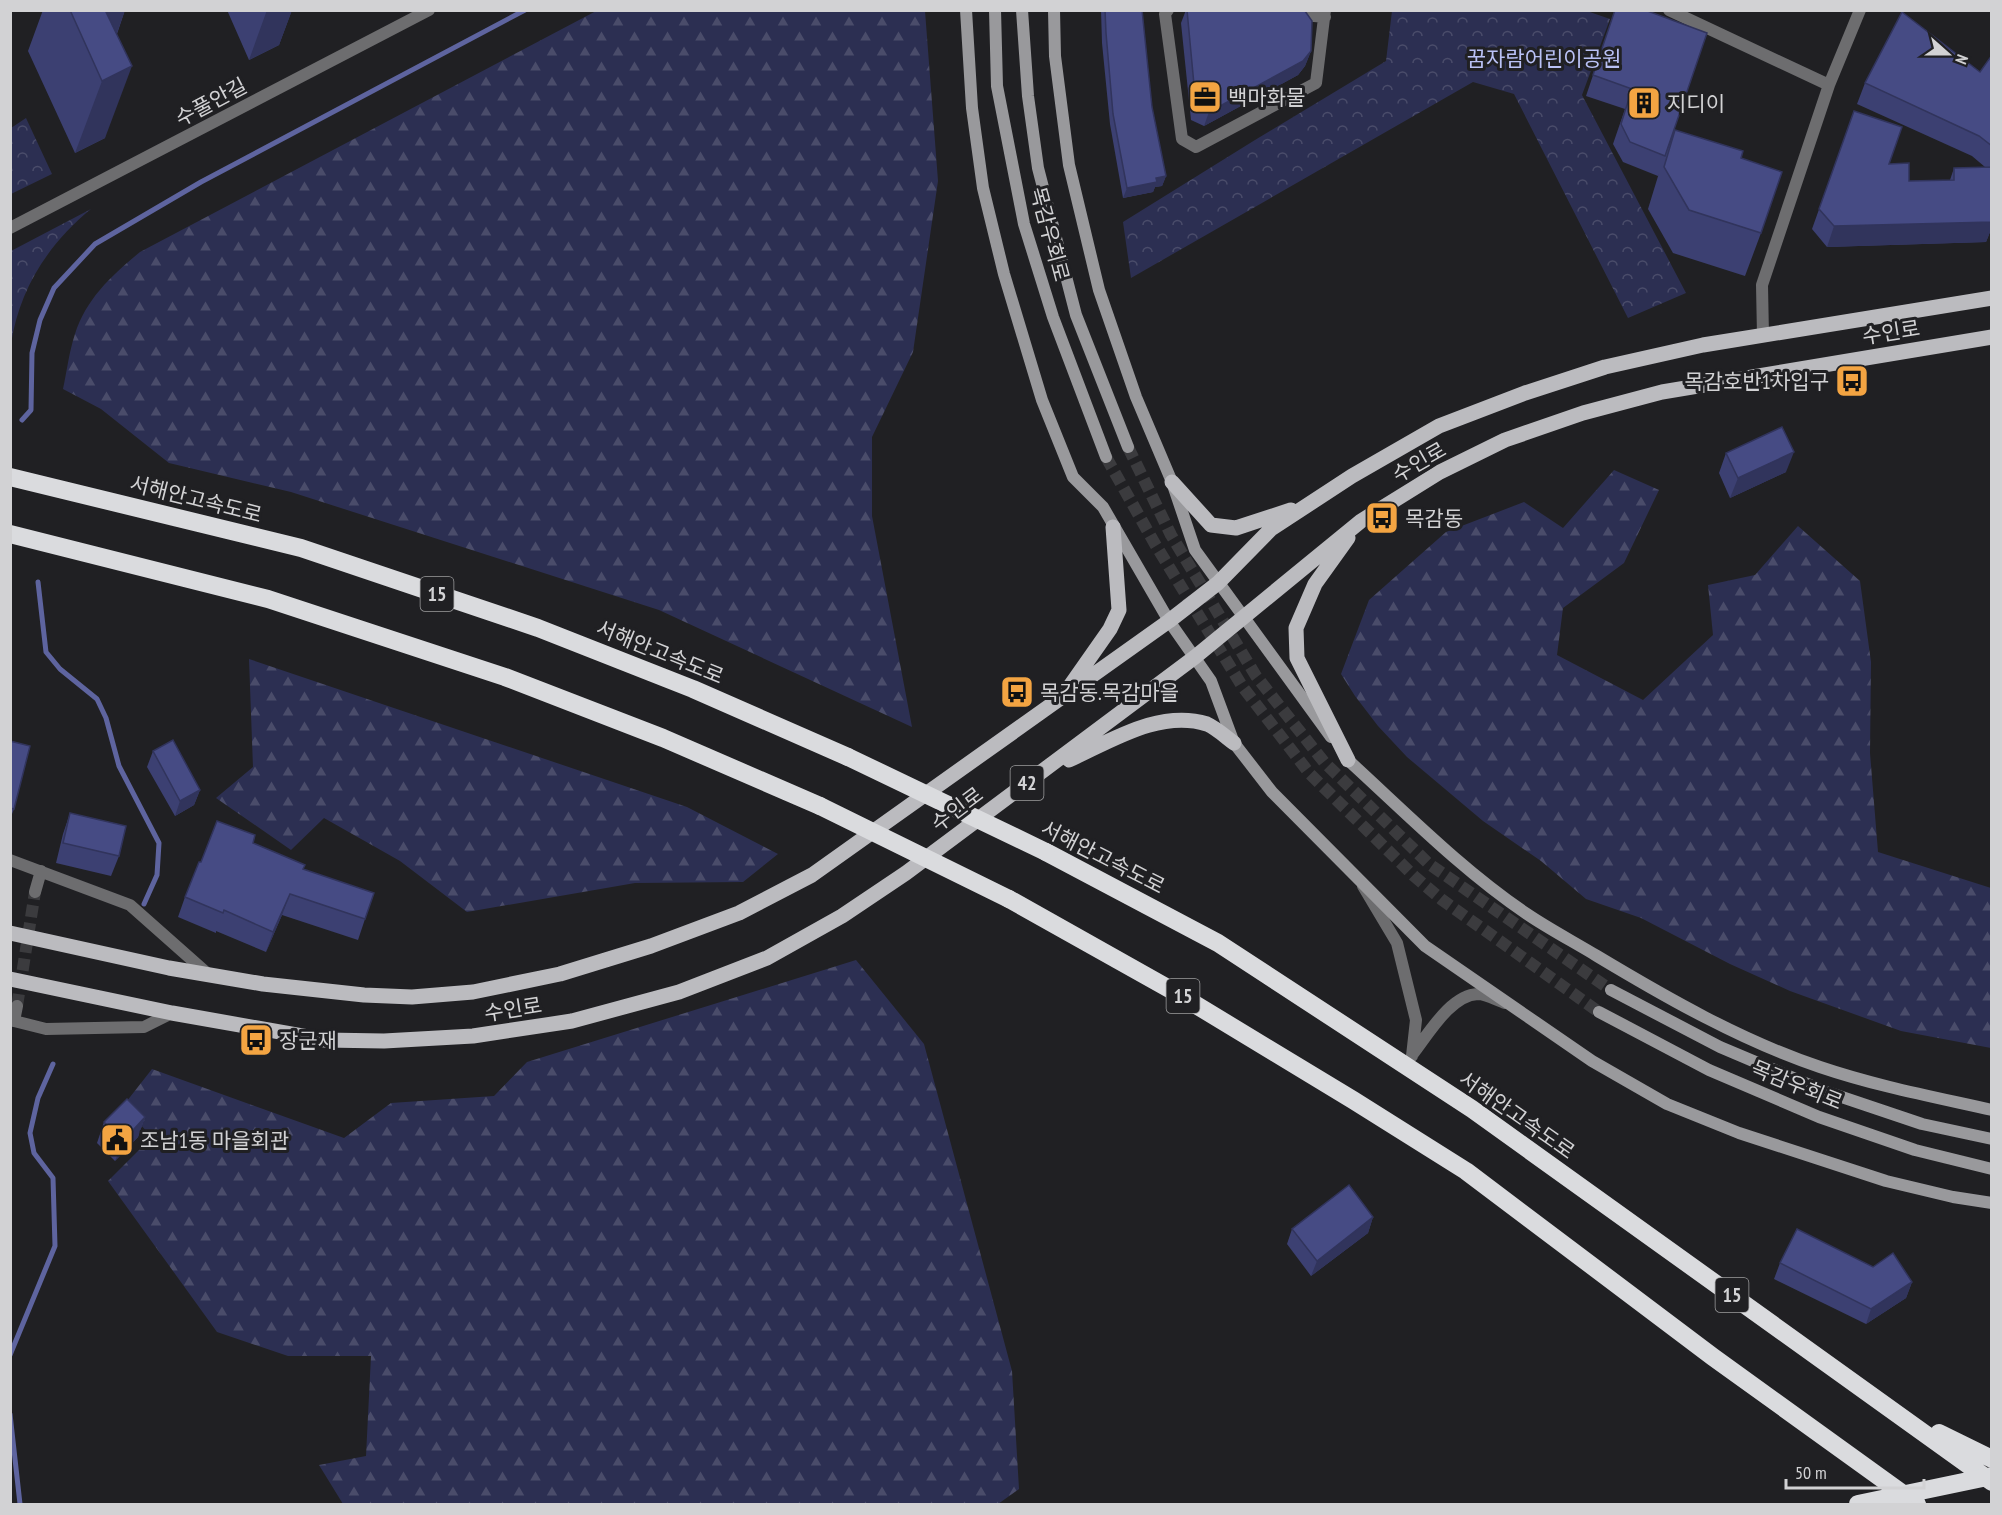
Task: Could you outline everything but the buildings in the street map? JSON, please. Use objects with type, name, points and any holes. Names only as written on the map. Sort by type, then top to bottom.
[{"type":"highway","name":"서해안고속도로","points":[[10,477],[301,548],[538,628],[693,689],[848,757],[1046,852],[1218,943],[1472,1109],[1992,1482]]},
{"type":"highway","name":"15","points":[[10,534],[268,599],[505,677],[663,738],[820,806],[1009,899],[1173,991],[1466,1171],[1713,1357],[1917,1504]]},
{"type":"highway","points":[[1895,1412],[1992,1459]]},
{"type":"highway","points":[[1858,1504],[1992,1476]]},
{"type":"main road","points":[[966,10],[972,108],[983,188],[1004,274],[1042,400],[1073,477],[1103,507],[1169,621],[1211,681],[1234,743],[1272,792],[1425,946],[1592,1061],[1667,1104],[1739,1133],[1886,1181],[1953,1197],[1992,1203]]},
{"type":"main road","name":"목감우회로","points":[[995,10],[997,86],[1024,224],[1053,317],[1106,458]]},
{"type":"main road","name":"목감우회로","points":[[1022,10],[1028,96],[1038,168],[1076,315],[1128,447]]},
{"type":"main road","points":[[1054,10],[1055,56],[1069,165],[1099,291],[1137,397],[1172,482],[1195,550],[1348,760],[1433,838],[1527,914],[1639,981],[1720,1024],[1820,1067],[1992,1110]]},
{"type":"main road","name":"수인로","points":[[10,933],[169,968],[263,984],[364,995],[412,997],[473,992],[560,974],[651,946],[739,913],[812,875],[1169,621],[1218,583],[1271,529],[1352,476],[1439,426],[1525,393],[1605,367],[1703,345],[1992,298]]},
{"type":"main road","name":"수인로","points":[[10,980],[172,1013],[325,1040],[384,1041],[473,1036],[572,1021],[680,992],[767,958],[842,916],[906,873],[1195,657],[1361,521],[1440,472],[1505,440],[1583,413],[1686,388],[1992,337]]},
{"type":"main road","points":[[1172,482],[1211,525],[1236,528],[1311,503]]},
{"type":"main road","points":[[1348,760],[1297,658],[1296,628],[1316,584],[1361,521]]},
{"type":"main road","points":[[1062,697],[1110,629],[1119,610],[1113,527]]},
{"type":"main road","points":[[1041,772],[1145,725],[1179,720],[1208,725],[1234,743]]},
{"type":"main road","name":"목감우회로","points":[[1611,990],[1720,1047],[1824,1090],[1922,1124],[1992,1139]]},
{"type":"main road","name":"목감우회로","points":[[1599,1012],[1709,1071],[1819,1117],[1915,1149],[1992,1169]]},
{"type":"street","name":"수풀안길","points":[[10,228],[429,10]]},
{"type":"street","points":[[1168,10],[1165,14],[1182,139],[1196,147],[1316,83],[1325,14],[1280,13]]},
{"type":"street","points":[[1669,10],[1829,85]]},
{"type":"street","points":[[1762,336],[1762,285],[1829,85],[1860,10]]},
{"type":"street","points":[[10,860],[130,904],[209,975]]},
{"type":"street","points":[[35,892],[41,870]]},
{"type":"street","points":[[1359,880],[1397,943],[1416,1020],[1412,1056],[1444,1012],[1454,1004],[1478,994],[1514,1006]]},
{"type":"street","points":[[17,1006],[12,1021],[46,1029],[144,1027],[172,1013]]},
{"type":"green space","points":[[598,10],[925,11],[938,181],[913,352],[872,437],[872,516],[912,727],[659,610],[291,492],[169,463],[101,409],[63,389],[73,341],[86,310],[101,288],[140,252]]},
{"type":"green space","name":"꿈자람어린이공원","points":[[1584,10],[1610,19],[1582,95],[1686,293],[1628,318],[1514,94],[1473,82],[1131,278],[1123,222],[1386,61],[1392,11]]},
{"type":"green space","points":[[26,118],[52,174],[11,194],[11,128]]},
{"type":"green space","points":[[91,209],[61,237],[38,269],[21,305],[11,344],[11,251]]},
{"type":"green space","points":[[1614,470],[1659,490],[1624,563],[1563,608],[1557,655],[1643,700],[1713,635],[1708,585],[1755,575],[1798,526],[1860,581],[1871,662],[1870,753],[1878,852],[1991,888],[1991,1048],[1901,1031],[1790,991],[1730,964],[1641,918],[1586,899],[1541,861],[1483,821],[1407,757],[1378,726],[1355,696],[1341,674],[1369,600],[1446,532],[1524,502],[1563,528]]},
{"type":"green space","points":[[249,659],[687,807],[778,854],[743,882],[635,883],[467,912],[400,861],[324,818],[291,850],[216,798],[253,767]]},
{"type":"green space","points":[[856,960],[924,1044],[1012,1371],[1019,1489],[998,1504],[343,1504],[319,1465],[366,1456],[371,1356],[288,1356],[217,1332],[108,1181],[152,1137],[123,1106],[152,1069],[344,1138],[391,1103],[494,1096],[527,1062]]},
{"type":"waterway","points":[[22,420],[31,410],[32,353],[40,320],[54,288],[95,244],[201,182],[525,10]]},
{"type":"waterway","points":[[38,582],[46,652],[60,669],[97,699],[106,718],[119,766],[159,843],[157,875],[144,904]]},
{"type":"waterway","points":[[10,1355],[55,1246],[53,1178],[34,1153],[30,1133],[38,1098],[53,1064]]},
{"type":"waterway","points":[[10,1414],[20,1504]]},
{"type":"tunnel","points":[[1128,447],[1171,535],[1256,676],[1324,762],[1429,864],[1611,990]]},
{"type":"tunnel","points":[[1106,457],[1155,544],[1242,686],[1310,774],[1414,876],[1441,899],[1599,1012]]},
{"type":"tunnel","points":[[17,1006],[35,892]]},
{"type":"place","name":"백마화물","points":[[1205,97]]},
{"type":"place","name":"지디이","points":[[1644,103]]},
{"type":"place","name":"목감호반1차입구","points":[[1852,381]]},
{"type":"place","name":"목감동","points":[[1382,518]]},
{"type":"place","name":"목감동.목감마을","points":[[1017,692]]},
{"type":"place","name":"장군재","points":[[256,1040]]},
{"type":"place","name":"조남1동 마을회관","points":[[117,1140]]}]
